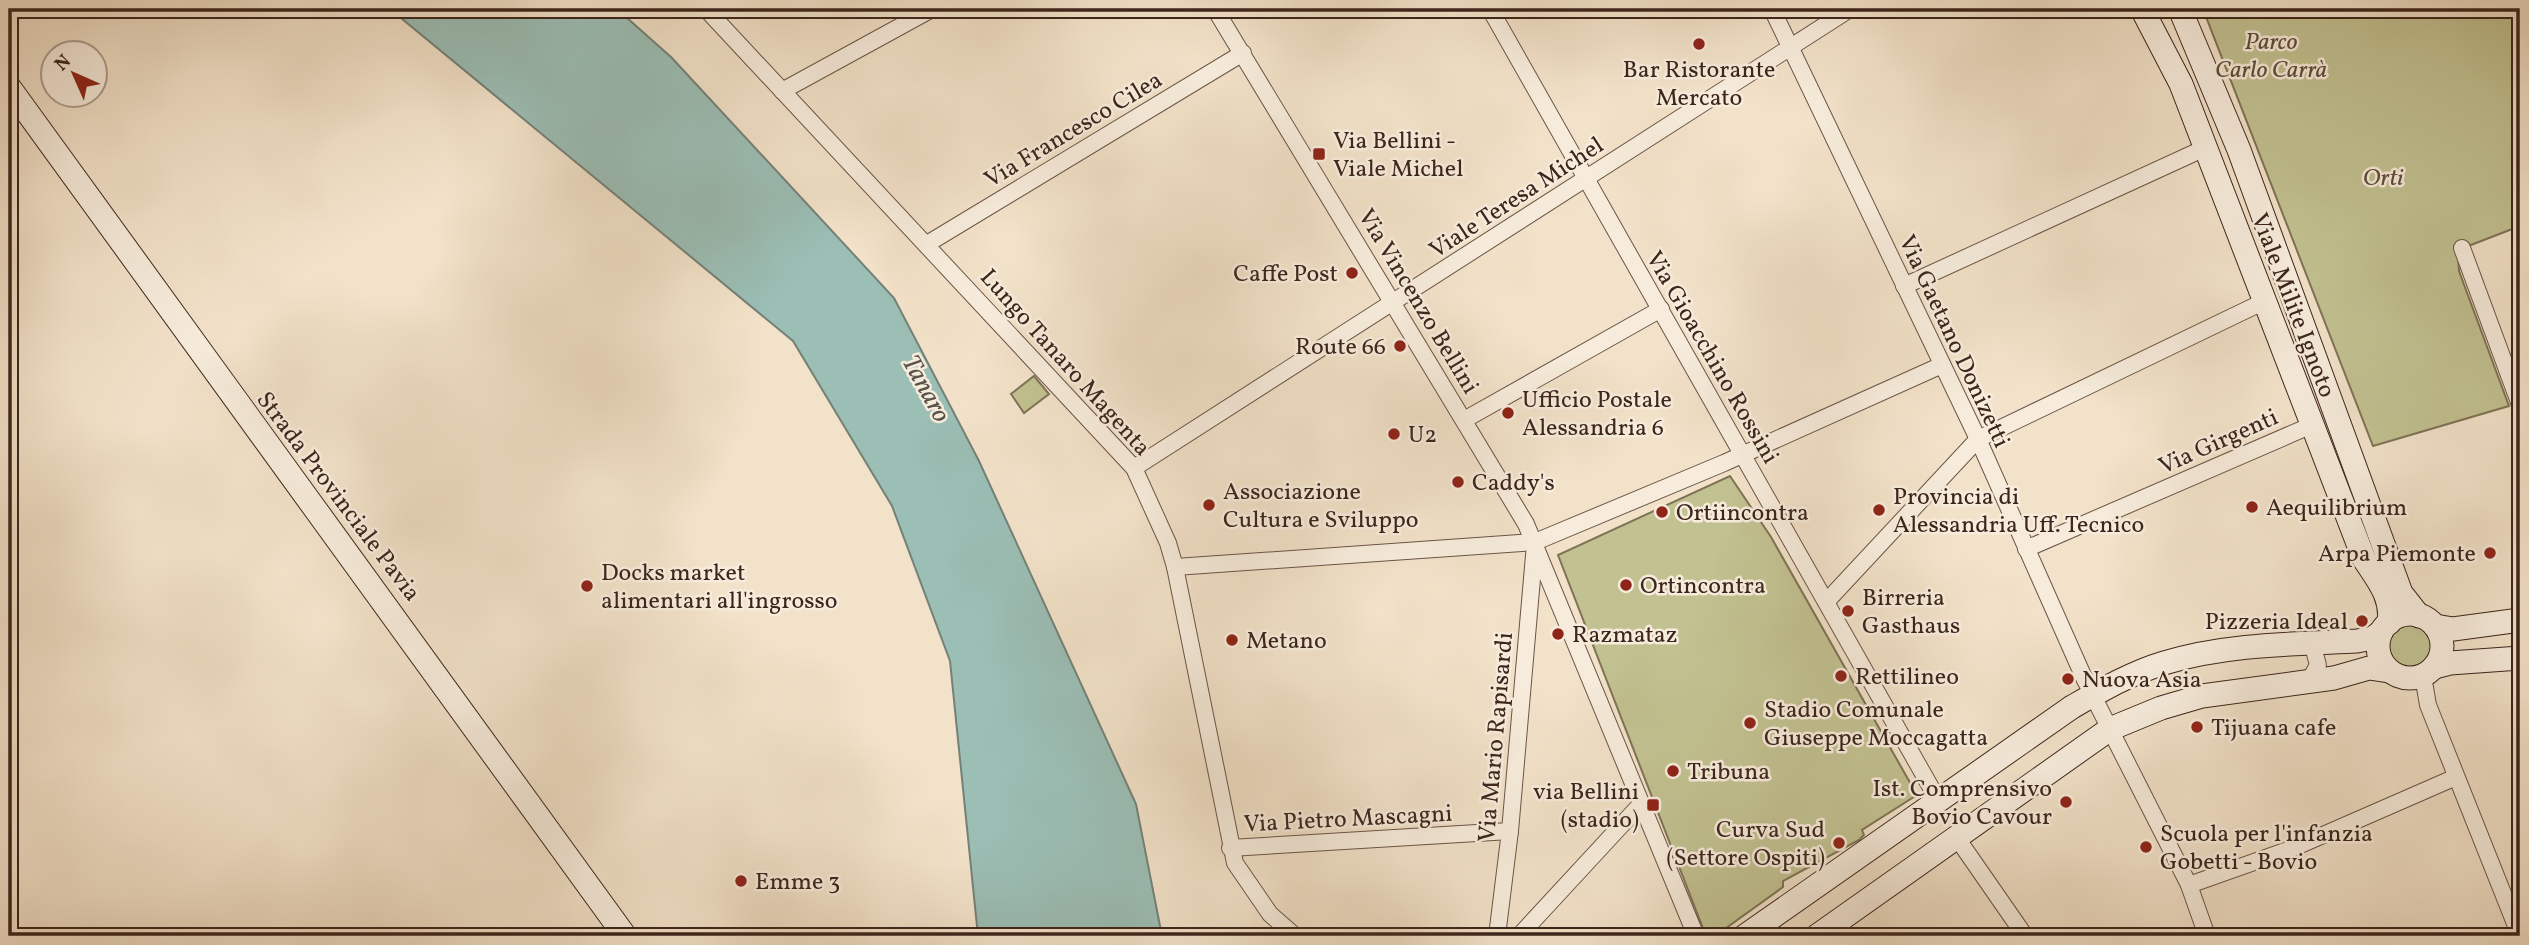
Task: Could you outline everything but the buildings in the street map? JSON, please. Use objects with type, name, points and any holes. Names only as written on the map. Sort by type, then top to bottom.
[{"type":"main road","name":"Viale Milite Ignoto","points":[[2142,9],[2181,84],[2364,559],[2384,587],[2390,611],[2385,627]]},
{"type":"main road","name":"Viale Milite Ignoto","points":[[2180,9],[2239,150],[2401,593],[2427,621]]},
{"type":"main road","name":"Strada Provinciale Pavia","points":[[9,88],[311,505],[459,703],[625,936]]},
{"type":"main road","points":[[1745,936],[1938,800],[2093,695],[2122,679],[2176,660],[2231,650],[2370,639],[2402,615],[2453,629],[2520,620]]},
{"type":"main road","points":[[2427,621],[2442,647],[2428,671]]},
{"type":"main road","points":[[2385,627],[2379,655],[2389,671]]},
{"type":"main road","points":[[1817,936],[2110,730],[2161,708],[2202,696],[2309,681],[2370,668],[2407,678],[2450,663],[2520,658]]},
{"type":"street","name":"Lungo Tanaro Magenta","points":[[706,9],[1134,468],[1168,543],[1175,567],[1235,863],[1270,914],[1295,936]]},
{"type":"street","points":[[782,91],[932,9]]},
{"type":"street","name":"Via Vincenzo Bellini","points":[[1215,9],[1535,542],[1696,936]]},
{"type":"street","name":"Via Gioacchino Rossini","points":[[1490,9],[1938,800]]},
{"type":"street","name":"Via Gaetano Donizetti","points":[[1772,9],[1978,439],[2093,695],[2189,885],[2204,935]]},
{"type":"street","name":"Viale Teresa Michel","points":[[1134,468],[1850,9]]},
{"type":"street","name":"Via Francesco Cilea","points":[[927,244],[1243,54]]},
{"type":"street","points":[[1904,286],[2205,148]]},
{"type":"street","points":[[2462,248],[2520,404]]},
{"type":"street","points":[[1827,601],[1978,439],[2265,302]]},
{"type":"street","points":[[1464,420],[1661,309]]},
{"type":"street","points":[[1175,567],[1535,542],[1742,455],[1942,365]]},
{"type":"street","name":"Via Girgenti","points":[[2026,549],[2312,425]]},
{"type":"street","name":"Via Mario Rapisardi","points":[[1497,936],[1510,831],[1535,542]]},
{"type":"street","points":[[2309,681],[2318,665],[2312,643]]},
{"type":"street","points":[[2428,671],[2428,705],[2520,936]]},
{"type":"street","points":[[2189,885],[2291,849],[2456,777]]},
{"type":"street","points":[[1519,936],[1641,804]]},
{"type":"street","name":"Via Pietro Mascagni","points":[[1230,848],[1510,831]]},
{"type":"street","points":[[1956,838],[2025,936]]},
{"type":"green space","name":"Orti","points":[[2203,9],[2520,9],[2520,226],[2458,250],[2459,271],[2509,406],[2373,446]]},
{"type":"green space","points":[[1034,376],[1049,394],[1024,413],[1011,394]]},
{"type":"green space","name":"Stadio Comunale Giuseppe Moccagatta","points":[[1730,476],[1771,537],[1917,795],[1862,830],[1864,835],[1859,840],[1783,881],[1783,887],[1715,936],[1706,936],[1558,555]]},
{"type":"green space","points":[[2410,624],[2427,631],[2434,648],[2427,665],[2410,672],[2393,665],[2386,648],[2393,631]]},
{"type":"water","name":"Tanaro","points":[[390,9],[617,9],[671,57],[894,298],[979,461],[1136,804],[1162,936],[978,936],[950,661],[892,506],[793,341]]},
{"type":"place","name":"Bar Ristorante Mercato","points":[[1699,44]]},
{"type":"place","name":"Via Bellini - Viale Michel","points":[[1319,154]]},
{"type":"place","name":"Caffe Post","points":[[1352,273]]},
{"type":"place","name":"Route 66","points":[[1400,346]]},
{"type":"place","name":"Ufficio Postale Alessandria 6","points":[[1508,413]]},
{"type":"place","name":"U2","points":[[1394,434]]},
{"type":"place","name":"Caddy's","points":[[1458,482]]},
{"type":"place","name":"Associazione Cultura e Sviluppo","points":[[1209,505]]},
{"type":"place","name":"Aequilibrium","points":[[2252,507]]},
{"type":"place","name":"Provincia di Alessandria Uff. Tecnico","points":[[1879,510]]},
{"type":"place","name":"Ortiincontra","points":[[1662,512]]},
{"type":"place","name":"Arpa Piemonte","points":[[2490,553]]},
{"type":"place","name":"Ortincontra","points":[[1626,585]]},
{"type":"place","name":"Docks market alimentari all'ingrosso","points":[[587,586]]},
{"type":"place","name":"Birreria Gasthaus","points":[[1848,611]]},
{"type":"place","name":"Pizzeria Ideal","points":[[2362,621]]},
{"type":"place","name":"Razmataz","points":[[1558,634]]},
{"type":"place","name":"Metano","points":[[1232,640]]},
{"type":"place","name":"Rettilineo","points":[[1841,676]]},
{"type":"place","name":"Nuova Asia","points":[[2068,679]]},
{"type":"place","name":"Stadio Comunale Giuseppe Moccagatta","points":[[1750,723]]},
{"type":"place","name":"Tijuana cafe","points":[[2197,727]]},
{"type":"place","name":"Tribuna","points":[[1673,771]]},
{"type":"place","name":"Ist. Comprensivo Bovio Cavour","points":[[2066,802]]},
{"type":"place","name":"via Bellini (stadio)","points":[[1653,805]]},
{"type":"place","name":"Curva Sud (Settore Ospiti)","points":[[1839,843]]},
{"type":"place","name":"Scuola per l'infanzia Gobetti - Bovio","points":[[2146,847]]},
{"type":"place","name":"Emme 3","points":[[741,881]]},
{"type":"park label","name":"Parco Carlo Carrà","points":[[2271,55]]}]
